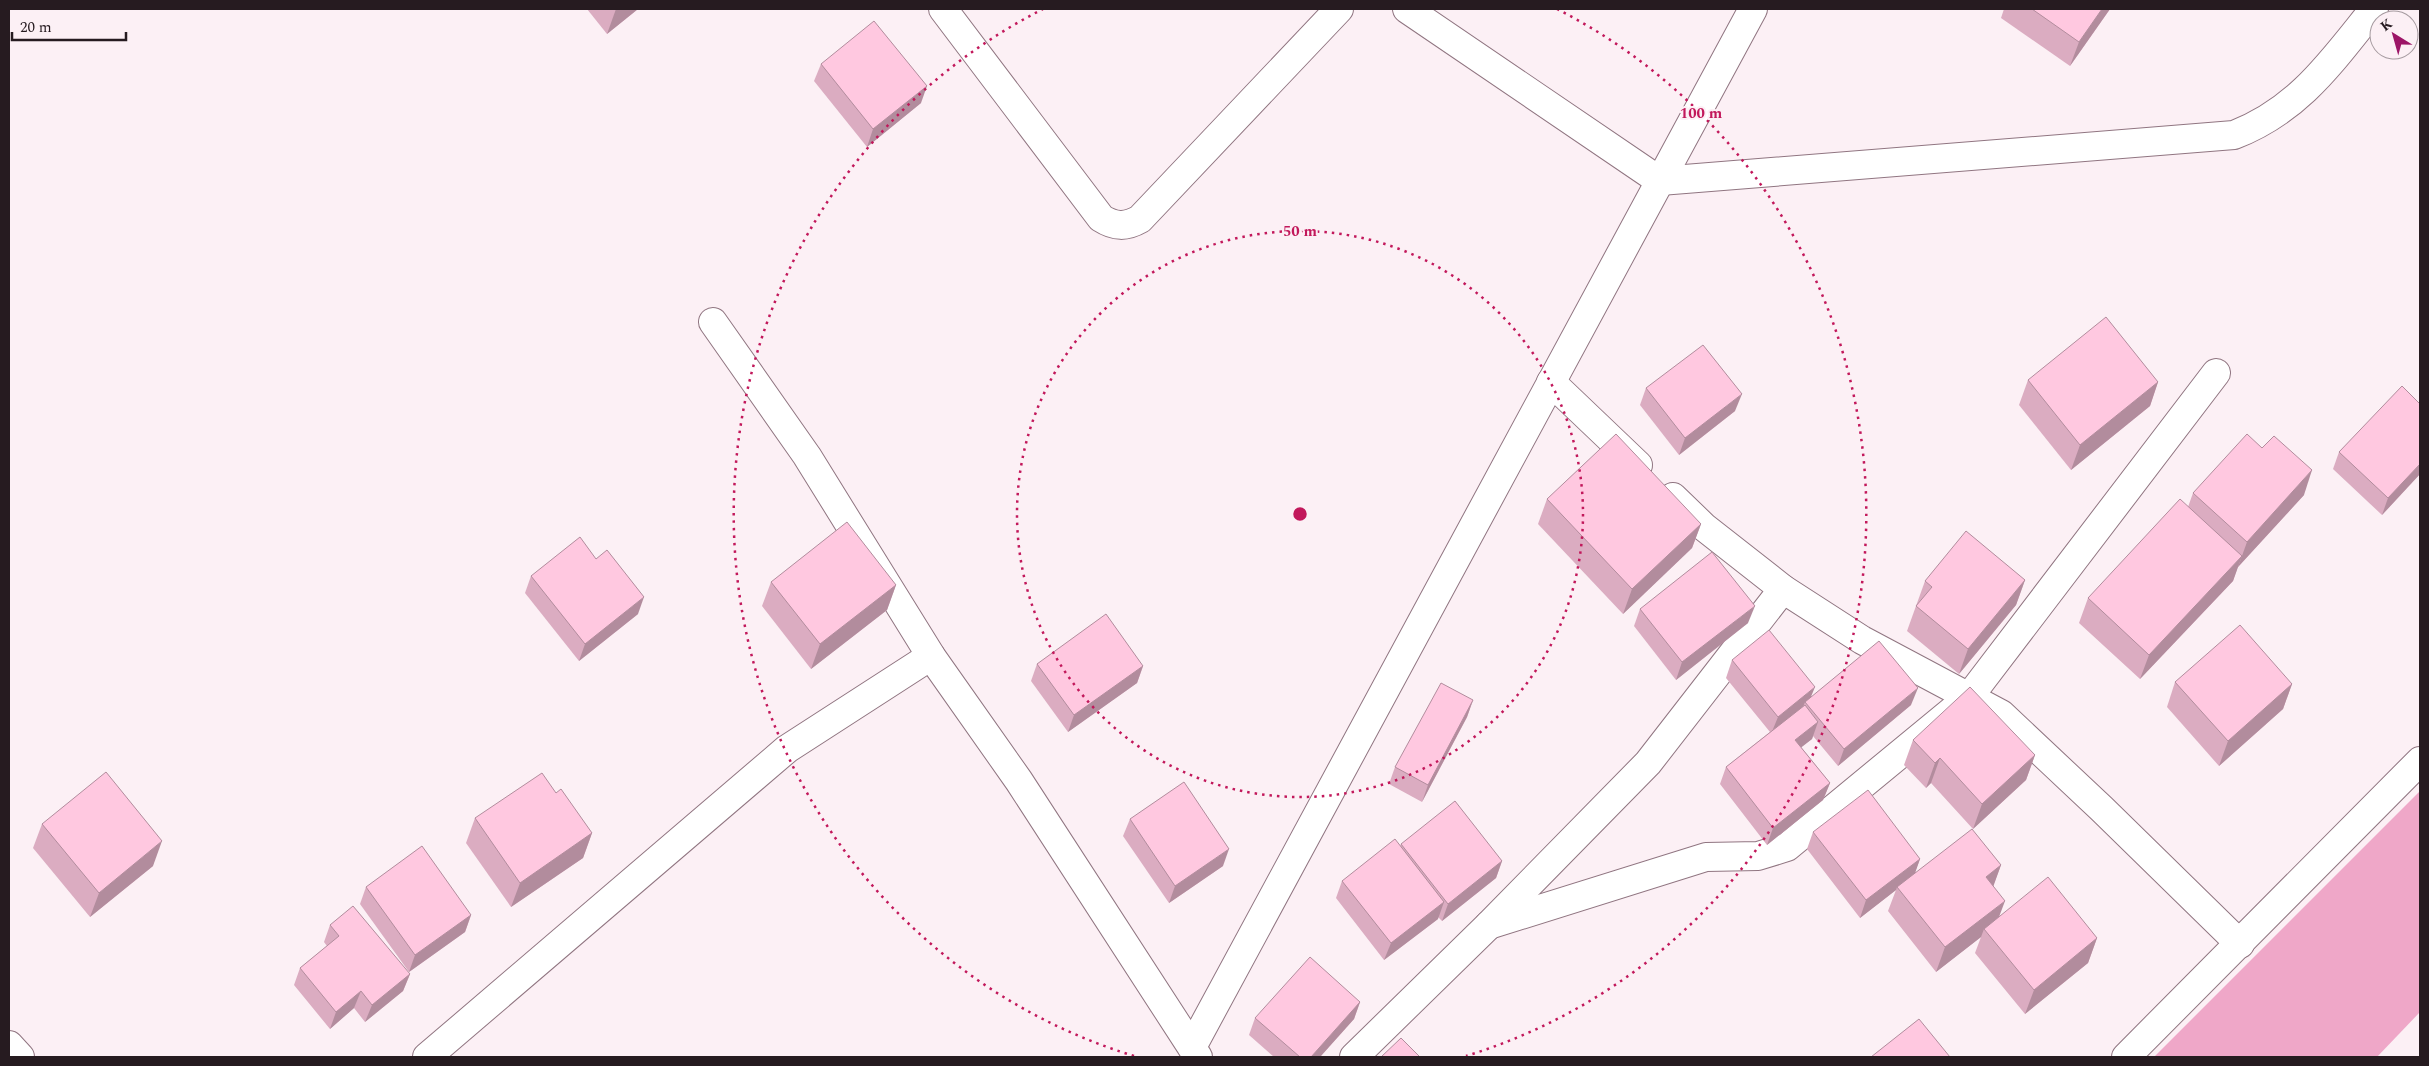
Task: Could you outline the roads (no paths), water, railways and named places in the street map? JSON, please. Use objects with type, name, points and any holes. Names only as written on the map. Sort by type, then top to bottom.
[{"type":"street","points":[[943,9],[1102,218],[1111,224],[1122,226],[1140,219],[1339,9]]},
{"type":"street","points":[[1407,9],[1660,181],[2234,135],[2271,118],[2294,102],[2315,82],[2374,9]]},
{"type":"street","points":[[712,322],[807,456],[931,656],[1019,781],[1195,1052],[1551,382],[1754,9]]},
{"type":"street","points":[[1489,925],[1706,857],[1758,856],[1787,847],[1969,697],[2216,373]]},
{"type":"street","points":[[1551,382],[1704,527],[1783,590],[1862,640],[2000,714],[2102,809],[2240,944]]},
{"type":"street","points":[[1354,1057],[1489,925],[1648,763],[1783,590]]},
{"type":"street","points":[[427,1057],[787,749],[931,656]]},
{"type":"street","points":[[2126,1057],[2420,761]]},
{"type":"street","points":[[9,1045],[20,1057]]}]
